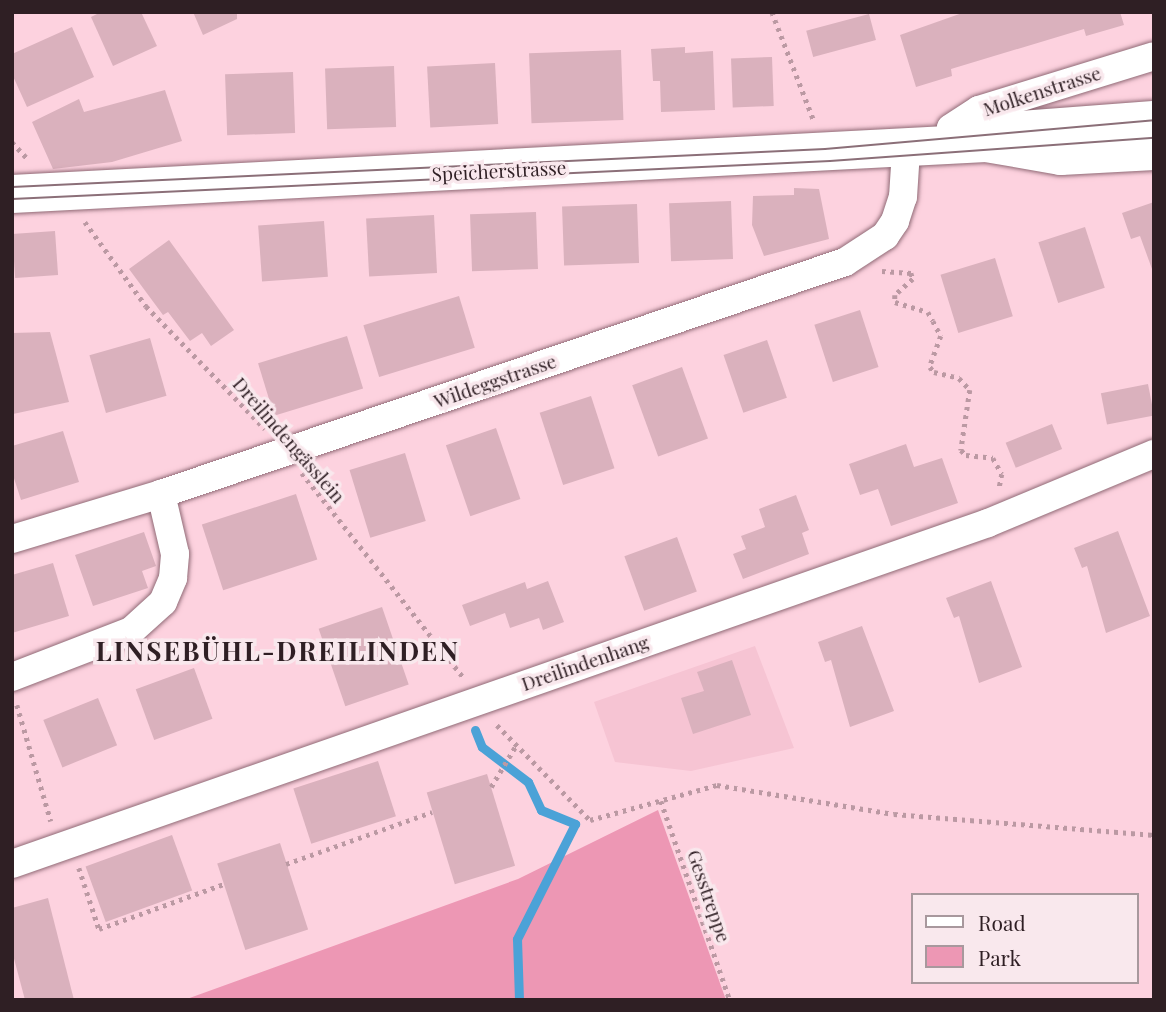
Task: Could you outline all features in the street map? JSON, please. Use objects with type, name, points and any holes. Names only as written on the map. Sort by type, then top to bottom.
[{"type":"main road","name":"Speicherstrasse","points":[[986,143],[1008,131],[1154,120]]},
{"type":"main road","name":"Speicherstrasse","points":[[23,180],[906,150],[986,143],[1061,156],[1154,151]]},
{"type":"street","name":"Molkenstrasse","points":[[947,146],[951,128],[979,110],[1154,56]]},
{"type":"street","name":"Wildeggstrasse","points":[[12,539],[161,494],[845,262],[885,236],[895,221],[903,197],[906,150]]},
{"type":"street","name":"Dreilindenhang","points":[[12,864],[988,523],[1154,454]]},
{"type":"street","points":[[12,677],[131,631],[163,601],[173,578],[175,554],[161,494]]},
{"type":"path","points":[[772,12],[820,135]]},
{"type":"path","points":[[12,142],[23,180]]},
{"type":"path","name":"Dreilindengässlein","points":[[84,220],[146,306],[284,452],[468,683]]},
{"type":"path","points":[[884,274],[911,273],[913,279],[895,295],[895,302],[929,312],[941,336],[930,367],[934,372],[959,378],[970,390],[961,450],[966,455],[993,458],[1001,480]]},
{"type":"path","points":[[13,692],[65,846],[99,929],[224,884]]},
{"type":"path","points":[[491,718],[515,748],[590,820],[717,785],[738,786],[894,814],[1154,835]]},
{"type":"path","points":[[493,784],[515,748]]},
{"type":"path","name":"Gesstreppe","points":[[661,802],[730,1000]]},
{"type":"path","points":[[286,864],[432,812]]},
{"type":"shaded area","points":[[755,646],[794,748],[691,771],[615,762],[594,702]]},
{"type":"green space","points":[[658,810],[726,1000],[184,1000],[518,879]]},
{"type":"building","points":[[101,12],[141,12],[157,46],[113,66],[91,17]]},
{"type":"building","points":[[193,12],[237,12],[237,19],[203,35]]},
{"type":"building","points":[[965,12],[1120,12],[1124,25],[1086,36],[1084,29],[951,69],[952,76],[916,87],[900,35]]},
{"type":"building","points":[[869,14],[876,40],[813,57],[806,31]]},
{"type":"building","points":[[72,27],[94,77],[27,107],[12,74],[12,54]]},
{"type":"building","points":[[685,47],[685,53],[713,51],[715,110],[661,112],[660,81],[653,81],[651,49]]},
{"type":"building","points":[[621,50],[623,120],[531,123],[529,53]]},
{"type":"building","points":[[772,57],[774,106],[733,107],[731,58]]},
{"type":"building","points":[[495,63],[498,124],[430,127],[427,67]]},
{"type":"building","points":[[394,66],[396,127],[327,129],[325,68]]},
{"type":"building","points":[[293,72],[295,133],[227,135],[225,74]]},
{"type":"building","points":[[165,90],[182,141],[112,162],[53,169],[32,122],[79,99],[84,112]]},
{"type":"building","points":[[794,188],[819,189],[829,239],[764,256],[752,225],[753,196],[794,195]]},
{"type":"building","points":[[731,201],[733,259],[671,261],[669,203]]},
{"type":"building","points":[[1154,202],[1152,269],[1140,236],[1131,239],[1122,213]]},
{"type":"building","points":[[637,204],[639,263],[564,266],[562,207]]},
{"type":"building","points":[[536,212],[538,269],[472,271],[470,214]]},
{"type":"building","points":[[434,215],[437,273],[369,276],[366,219]]},
{"type":"building","points":[[324,221],[328,277],[262,281],[258,226]]},
{"type":"building","points":[[1085,227],[1105,288],[1058,303],[1038,242]]},
{"type":"building","points":[[55,231],[58,275],[15,278],[12,234]]},
{"type":"building","points":[[169,240],[234,330],[211,346],[202,333],[190,341],[168,312],[163,315],[129,269]]},
{"type":"building","points":[[995,258],[1013,316],[958,333],[940,275]]},
{"type":"building","points":[[459,296],[475,348],[379,377],[363,325]]},
{"type":"building","points":[[860,310],[879,367],[833,382],[814,325]]},
{"type":"building","points":[[50,332],[69,402],[13,414],[12,333]]},
{"type":"building","points":[[347,336],[363,389],[274,416],[258,363]]},
{"type":"building","points":[[150,338],[167,396],[106,413],[89,355]]},
{"type":"building","points":[[767,340],[787,398],[743,413],[724,355]]},
{"type":"building","points":[[682,367],[708,438],[658,457],[632,385]]},
{"type":"building","points":[[1148,384],[1154,415],[1107,425],[1101,393]]},
{"type":"building","points":[[591,396],[614,468],[563,485],[540,413]]},
{"type":"building","points":[[1052,424],[1062,449],[1016,468],[1006,443]]},
{"type":"building","points":[[496,428],[520,499],[470,516],[446,445]]},
{"type":"building","points":[[63,431],[79,482],[21,500],[12,472],[12,446]]},
{"type":"building","points":[[906,444],[914,467],[942,458],[958,503],[891,526],[878,489],[860,495],[849,464]]},
{"type":"building","points":[[405,453],[426,521],[370,538],[350,470]]},
{"type":"building","points":[[296,494],[317,560],[223,590],[202,525]]},
{"type":"building","points":[[796,495],[809,530],[802,533],[809,554],[743,579],[733,554],[746,549],[741,536],[765,527],[759,509]]},
{"type":"building","points":[[1118,531],[1150,616],[1106,633],[1087,566],[1082,568],[1074,548]]},
{"type":"building","points":[[144,532],[156,566],[142,571],[148,588],[93,606],[75,555]]},
{"type":"building","points":[[677,537],[697,592],[644,611],[624,556]]},
{"type":"building","points":[[53,563],[69,616],[12,633],[12,575]]},
{"type":"building","points":[[548,581],[564,622],[543,630],[539,618],[510,628],[505,613],[470,626],[462,605],[525,582],[527,589]]},
{"type":"building","points":[[991,581],[1022,667],[979,683],[959,616],[954,618],[946,598]]},
{"type":"building","points":[[382,607],[409,685],[345,706],[319,629]]},
{"type":"building","points":[[862,626],[894,711],[850,727],[831,660],[825,662],[818,642]]},
{"type":"building","points":[[732,660],[751,715],[693,734],[681,698],[704,691],[697,672]]},
{"type":"building","points":[[194,668],[212,719],[154,740],[136,689]]},
{"type":"building","points":[[98,698],[117,745],[62,767],[43,720]]},
{"type":"building","points":[[378,761],[396,816],[311,844],[293,789]]},
{"type":"building","points":[[487,774],[515,866],[455,884],[427,792]]},
{"type":"building","points":[[172,835],[192,890],[106,922],[86,866]]},
{"type":"building","points":[[280,843],[308,930],[245,950],[217,863]]},
{"type":"building","points":[[48,898],[74,1000],[25,1000],[12,951],[12,908]]},
{"type":"waterway","points":[[475,730],[482,747],[528,782],[541,810],[575,824],[517,939],[519,1000]]},
{"type":"tram line","points":[[12,187],[825,149],[1154,120]]},
{"type":"tram line","points":[[12,199],[830,161],[1154,138]]},
{"type":"district","name":"LINSEBÜHL-DREILINDEN","points":[[278,651]]}]
